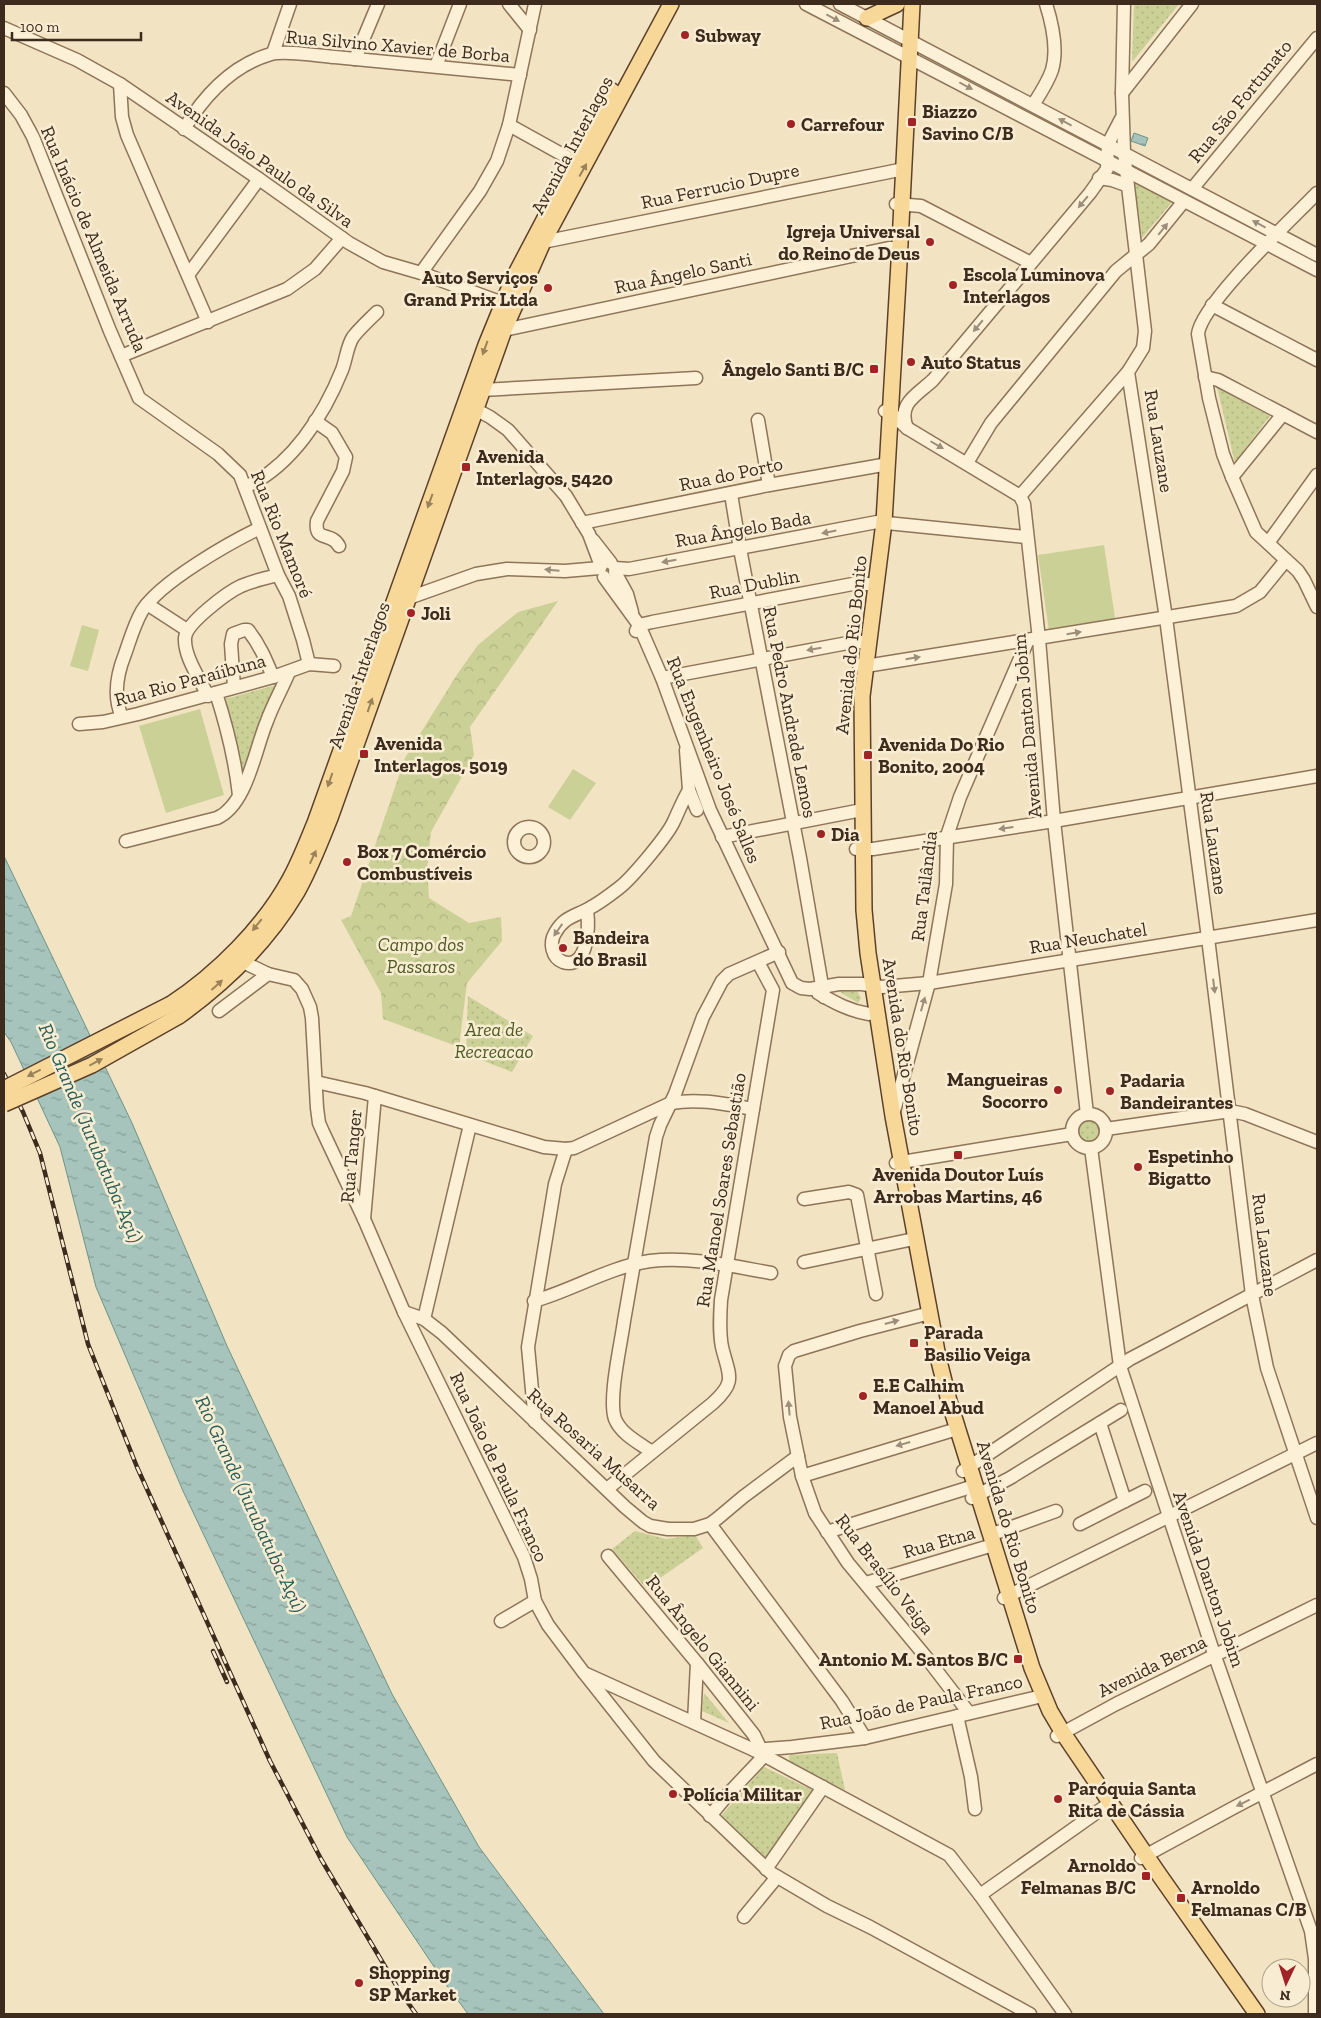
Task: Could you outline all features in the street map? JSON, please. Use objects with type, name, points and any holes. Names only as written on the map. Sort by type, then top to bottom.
[{"type":"main road","name":"Avenida Interlagos","points":[[175,1010],[198,985],[231,956],[276,902],[290,879],[315,823],[475,410],[504,330],[513,279],[574,161],[660,4]]},
{"type":"main road","name":"Avenida Interlagos","points":[[175,1010],[204,996],[243,962],[273,928],[297,891],[333,810],[400,601],[486,345],[671,4]]},
{"type":"main road","points":[[867,18],[897,4]]},
{"type":"main road","name":"Avenida do Rio Bonito","points":[[906,4],[908,39]]},
{"type":"main road","name":"Avenida do Rio Bonito","points":[[912,4],[908,39],[880,522],[853,745],[859,849],[857,922],[926,1314]]},
{"type":"main road","name":"Avenida do Rio Bonito","points":[[869,985],[869,1014],[893,1116],[909,1240],[954,1430],[1007,1597],[1032,1668],[1060,1734]]},
{"type":"main road","points":[[4,1088],[175,1010]]},
{"type":"main road","points":[[4,1104],[92,1065],[175,1010]]},
{"type":"main road","name":"Avenida do Rio Bonito","points":[[1007,1597],[1026,1668],[1038,1697],[1060,1734],[1144,1857],[1257,2014]]},
{"type":"main road","name":"Avenida do Rio Bonito","points":[[1144,1857],[1247,2014]]},
{"type":"street","points":[[184,129],[195,111],[232,74],[273,53],[290,4]]},
{"type":"street","points":[[355,59],[378,4]]},
{"type":"street","points":[[436,66],[460,4]]},
{"type":"street","points":[[509,4],[530,30]]},
{"type":"street","points":[[421,272],[490,173],[509,126],[535,4]]},
{"type":"street","points":[[806,4],[1317,270]]},
{"type":"street","points":[[840,4],[1317,255]]},
{"type":"street","points":[[1033,105],[1052,71],[1054,60],[1054,41],[1046,4]]},
{"type":"street","name":"Rua Lauzane","points":[[1124,4],[1122,118],[1126,185],[1137,254],[1145,331],[1143,348],[1128,372],[1166,618],[1252,1295],[1267,1368],[1317,1518]]},
{"type":"street","points":[[1122,93],[1192,4]]},
{"type":"street","points":[[860,33],[867,18]]},
{"type":"street","name":"Avenida João Paulo da Silva","points":[[4,28],[76,60],[120,84],[342,238],[383,262],[421,272],[508,305]]},
{"type":"street","name":"Rua São Fortunato","points":[[1192,189],[1317,38]]},
{"type":"street","name":"Rua Silvino Xavier de Borba","points":[[273,53],[436,66],[520,75]]},
{"type":"street","points":[[120,84],[122,117],[127,135],[208,322]]},
{"type":"street","name":"Rua Inácio de Almeida Arruda","points":[[4,93],[21,115],[33,137],[121,356],[139,398],[143,402]]},
{"type":"street","points":[[907,428],[904,416],[910,399],[933,380],[1090,193],[1107,169],[1108,144],[1122,118]]},
{"type":"street","points":[[509,126],[574,161]]},
{"type":"street","name":"Rua Ferrucio Dupre","points":[[543,242],[901,169]]},
{"type":"street","points":[[1099,178],[1126,185]]},
{"type":"street","points":[[188,275],[259,179]]},
{"type":"street","points":[[1317,193],[1267,244],[1212,305],[1199,329],[1205,377],[1223,454],[1232,477],[1256,532],[1304,580],[1317,606]]},
{"type":"street","points":[[967,463],[991,423],[1116,271],[1150,244],[1184,201]]},
{"type":"street","points":[[899,204],[921,206],[1031,263]]},
{"type":"street","points":[[121,356],[287,289],[315,269],[342,238]]},
{"type":"street","name":"Rua Ângelo Santi","points":[[504,330],[897,248]]},
{"type":"street","points":[[1212,305],[1317,360]]},
{"type":"street","points":[[246,487],[262,479],[275,469],[315,421],[342,370],[352,338],[377,312]]},
{"type":"street","points":[[887,412],[907,428],[1020,496],[1128,372]]},
{"type":"street","points":[[1205,377],[1218,380],[1317,432]]},
{"type":"street","points":[[482,390],[696,378]]},
{"type":"street","points":[[888,393],[910,399]]},
{"type":"street","name":"Rua Rio Mamoré","points":[[143,402],[232,466],[240,475],[278,575],[289,596],[309,664]]},
{"type":"street","name":"Rua Engenheiro José Salles","points":[[475,410],[490,417],[508,430],[566,496],[608,569],[627,594],[635,624],[653,666],[662,678],[722,837],[779,952],[792,983]]},
{"type":"street","points":[[1232,477],[1283,414]]},
{"type":"street","points":[[758,420],[769,485]]},
{"type":"street","points":[[315,421],[332,433],[346,457],[343,471],[317,521],[316,530],[318,534],[334,540],[339,546]]},
{"type":"street","name":"Rua do Porto","points":[[582,523],[884,464]]},
{"type":"street","points":[[1268,543],[1317,475]]},
{"type":"street","name":"Rua Pedro Andrade Lemos","points":[[731,494],[750,604],[824,992]]},
{"type":"street","name":"Avenida Danton Jobim","points":[[1020,496],[1024,504],[1033,639],[1071,960],[1086,1114]]},
{"type":"street","name":"Rua Ângelo Bada","points":[[400,601],[484,572],[507,569],[565,571],[629,569],[880,522],[1026,537]]},
{"type":"street","points":[[122,718],[118,704],[118,676],[136,622],[147,604],[195,565],[260,528]]},
{"type":"street","points":[[862,665],[1236,606],[1260,592],[1286,560]]},
{"type":"street","points":[[239,795],[236,763],[230,738],[212,694],[189,657],[186,646],[187,630],[215,604],[238,587],[254,580],[278,575]]},
{"type":"street","name":"Rua Dublin","points":[[635,624],[858,584],[872,584]]},
{"type":"street","points":[[147,604],[187,630]]},
{"type":"street","points":[[234,687],[231,644],[233,634],[238,631],[248,630],[255,638],[273,677]]},
{"type":"street","name":"Rua Tailândia","points":[[893,1116],[928,983],[946,884],[947,836],[960,797],[1033,639]]},
{"type":"street","points":[[662,678],[865,642]]},
{"type":"street","points":[[309,664],[334,666]]},
{"type":"street","name":"Rua Rio Paraíibuna","points":[[79,724],[122,718],[273,677],[309,664]]},
{"type":"street","points":[[126,841],[217,818],[225,814],[246,782],[266,723],[289,672]]},
{"type":"street","points":[[688,745],[685,757],[689,790],[697,810]]},
{"type":"street","points":[[859,849],[1054,821],[1317,776]]},
{"type":"street","points":[[587,910],[628,880],[674,821],[689,790]]},
{"type":"street","points":[[674,821],[709,805]]},
{"type":"street","points":[[722,837],[858,810]]},
{"type":"street","name":"Rua Neuchatel","points":[[824,992],[869,985],[882,988],[928,983],[1317,920]]},
{"type":"street","points":[[652,1452],[625,1433],[615,1418],[615,1378],[656,1137],[671,1103],[703,1017],[722,981],[729,974],[779,952]]},
{"type":"street","name":"Rua João de Paula Franco","points":[[243,962],[268,974],[294,980],[302,989],[310,1007],[312,1018],[319,1123],[364,1219],[404,1312],[524,1557],[531,1579],[534,1601],[548,1625],[584,1672],[760,1752],[865,1738],[1038,1697]]},
{"type":"street","points":[[758,962],[773,990],[792,983],[801,988],[824,992],[852,1010],[869,1014]]},
{"type":"street","points":[[219,1011],[268,974]]},
{"type":"street","name":"Rua Manoel Soares Sebastião","points":[[606,1489],[713,1403],[724,1392],[728,1384],[728,1363],[722,1347],[720,1326],[721,1300],[773,990]]},
{"type":"street","points":[[880,1055],[893,1062],[907,1059]]},
{"type":"street","points":[[316,1082],[375,1096],[544,1146],[566,1149],[582,1144],[671,1103],[685,1100],[705,1101],[753,1108]]},
{"type":"street","name":"Rua Tanger","points":[[364,1219],[375,1096]]},
{"type":"street","points":[[1106,1129],[1230,1111],[1245,1114],[1317,1142]]},
{"type":"street","points":[[1086,1114],[1092,1114],[1102,1119],[1106,1129],[1106,1134],[1101,1144],[1091,1148],[1081,1146],[1073,1139],[1074,1123],[1086,1114]]},
{"type":"street","points":[[424,1319],[470,1124]]},
{"type":"street","points":[[899,1163],[1072,1134]]},
{"type":"street","name":"Avenida Danton Jobim","points":[[1091,1148],[1120,1366],[1214,1656],[1311,1930],[1315,1959],[1315,2014]]},
{"type":"street","points":[[535,1422],[528,1347],[534,1301],[555,1184],[566,1149]]},
{"type":"street","points":[[804,1200],[849,1192],[857,1195],[876,1294]]},
{"type":"street","points":[[804,1262],[909,1240]]},
{"type":"street","points":[[534,1301],[559,1294],[594,1278],[634,1265],[667,1260],[727,1265],[771,1273]]},
{"type":"street","points":[[966,1469],[1032,1423],[1120,1366],[1317,1260]]},
{"type":"street","name":"Rua Rosaria Musarra","points":[[404,1312],[424,1319],[442,1332],[606,1489],[650,1526],[680,1530],[710,1524],[743,1496],[798,1456]]},
{"type":"street","name":"Rua Brasílio Veiga","points":[[926,1314],[794,1351],[785,1366],[790,1417],[802,1476],[815,1513],[848,1563],[866,1583],[963,1714]]},
{"type":"street","points":[[827,1532],[973,1492],[1010,1478],[1121,1410]]},
{"type":"street","points":[[1100,1423],[1125,1501]]},
{"type":"street","points":[[802,1476],[954,1430]]},
{"type":"street","points":[[1007,1597],[1317,1443]]},
{"type":"street","points":[[1080,1524],[1146,1491]]},
{"type":"street","name":"Rua Etna","points":[[866,1583],[990,1543],[1056,1511]]},
{"type":"street","points":[[710,1524],[842,1702],[865,1738]]},
{"type":"street","name":"Rua Ângelo Giannini","points":[[608,1556],[754,1735],[760,1752]]},
{"type":"street","points":[[501,1621],[534,1601]]},
{"type":"street","name":"Avenida Berna","points":[[1060,1734],[1317,1604]]},
{"type":"street","points":[[694,1722],[697,1663]]},
{"type":"street","points":[[584,1672],[654,1761],[776,1877],[1030,2014]]},
{"type":"street","points":[[608,1704],[618,1700],[625,1691]]},
{"type":"street","points":[[963,1714],[975,1809]]},
{"type":"street","points":[[780,1748],[780,1764]]},
{"type":"street","points":[[710,1816],[760,1752],[943,1850],[954,1860],[1065,2014]]},
{"type":"street","points":[[1144,1857],[1317,1764]]},
{"type":"street","points":[[766,1869],[823,1787]]},
{"type":"street","points":[[980,1895],[1108,1805]]},
{"type":"street","points":[[744,1917],[776,1877]]},
{"type":"green space","points":[[1134,4],[1179,4],[1133,61],[1132,60]]},
{"type":"green space","points":[[1134,180],[1172,202],[1142,238]]},
{"type":"green space","points":[[1217,387],[1270,416],[1235,462],[1234,459]]},
{"type":"green space","points":[[1104,545],[1116,624],[1049,631],[1038,555]]},
{"type":"green space","name":"Campo dos Passaros","points":[[558,601],[470,727],[474,755],[431,832],[427,868],[429,898],[469,923],[501,917],[502,941],[467,983],[459,1047],[383,1019],[381,993],[341,920],[351,916],[405,758],[458,673],[478,645],[518,612]]},
{"type":"green space","points":[[82,625],[99,630],[88,671],[70,666]]},
{"type":"green space","points":[[280,684],[241,779],[223,704],[225,699]]},
{"type":"green space","points":[[200,709],[224,795],[166,813],[139,726]]},
{"type":"green space","points":[[573,769],[596,783],[570,820],[548,807]]},
{"type":"green space","points":[[832,987],[855,987],[861,998],[858,1003]]},
{"type":"green space","name":"Area de Recreacao","points":[[468,996],[533,1036],[512,1072],[466,1054]]},
{"type":"green space","points":[[1089,1119],[1098,1122],[1101,1131],[1098,1140],[1089,1143],[1080,1140],[1077,1131],[1080,1122]]},
{"type":"green space","points":[[635,1531],[666,1539],[695,1535],[703,1548],[646,1588],[612,1549]]},
{"type":"green space","points":[[704,1693],[729,1723],[702,1711]]},
{"type":"green space","points":[[837,1753],[845,1790],[790,1763],[789,1757],[790,1755]]},
{"type":"green space","points":[[764,1767],[814,1791],[764,1861],[721,1816]]},
{"type":"water","points":[[1134,133],[1148,138],[1145,146],[1131,141]]},
{"type":"water","name":"Rio Grande (Jurubatuba-Açú)","points":[[4,856],[132,1123],[227,1346],[392,1694],[479,1847],[604,2014],[468,2014],[347,1837],[183,1491],[96,1287],[60,1147],[11,1042],[4,1032]]},
{"type":"railway","points":[[4,1074],[23,1112],[40,1153],[88,1344],[137,1467],[270,1761],[321,1859],[399,1990],[416,2014]]},
{"type":"railway","points":[[213,1651],[227,1682]]},
{"type":"place","name":"Subway","points":[[685,35]]},
{"type":"place","name":"Biazzo Savino C/B","points":[[912,122]]},
{"type":"place","name":"Carrefour","points":[[791,124]]},
{"type":"place","name":"Igreja Universal do Reino de Deus","points":[[930,242]]},
{"type":"place","name":"Escola Luminova Interlagos","points":[[953,285]]},
{"type":"place","name":"Auto Serviços Grand Prix Ltda","points":[[548,288]]},
{"type":"place","name":"Auto Status","points":[[911,362]]},
{"type":"place","name":"Ângelo Santi B/C","points":[[874,369]]},
{"type":"place","name":"Avenida Interlagos, 5420","points":[[466,467]]},
{"type":"place","name":"Joli","points":[[411,613]]},
{"type":"place","name":"Avenida Interlagos, 5019","points":[[364,754]]},
{"type":"place","name":"Avenida Do Rio Bonito, 2004","points":[[868,755]]},
{"type":"place","name":"Dia","points":[[821,834]]},
{"type":"place","name":"Box 7 Comércio Combustíveis","points":[[347,862]]},
{"type":"place","name":"Bandeira do Brasil","points":[[563,948]]},
{"type":"place","name":"Mangueiras Socorro","points":[[1058,1090]]},
{"type":"place","name":"Padaria Bandeirantes","points":[[1110,1091]]},
{"type":"place","name":"Avenida Doutor Luís Arrobas Martins, 46","points":[[958,1155]]},
{"type":"place","name":"Espetinho Bigatto","points":[[1138,1167]]},
{"type":"place","name":"Parada Basilio Veiga","points":[[914,1343]]},
{"type":"place","name":"E.E Calhim Manoel Abud","points":[[863,1396]]},
{"type":"place","name":"Antonio M. Santos B/C","points":[[1018,1659]]},
{"type":"place","name":"Polícia Militar","points":[[673,1794]]},
{"type":"place","name":"Paróquia Santa Rita de Cássia","points":[[1058,1799]]},
{"type":"place","name":"Arnoldo Felmanas B/C","points":[[1146,1876]]},
{"type":"place","name":"Arnoldo Felmanas C/B","points":[[1181,1898]]},
{"type":"place","name":"Shopping SP Market","points":[[359,1983]]}]
